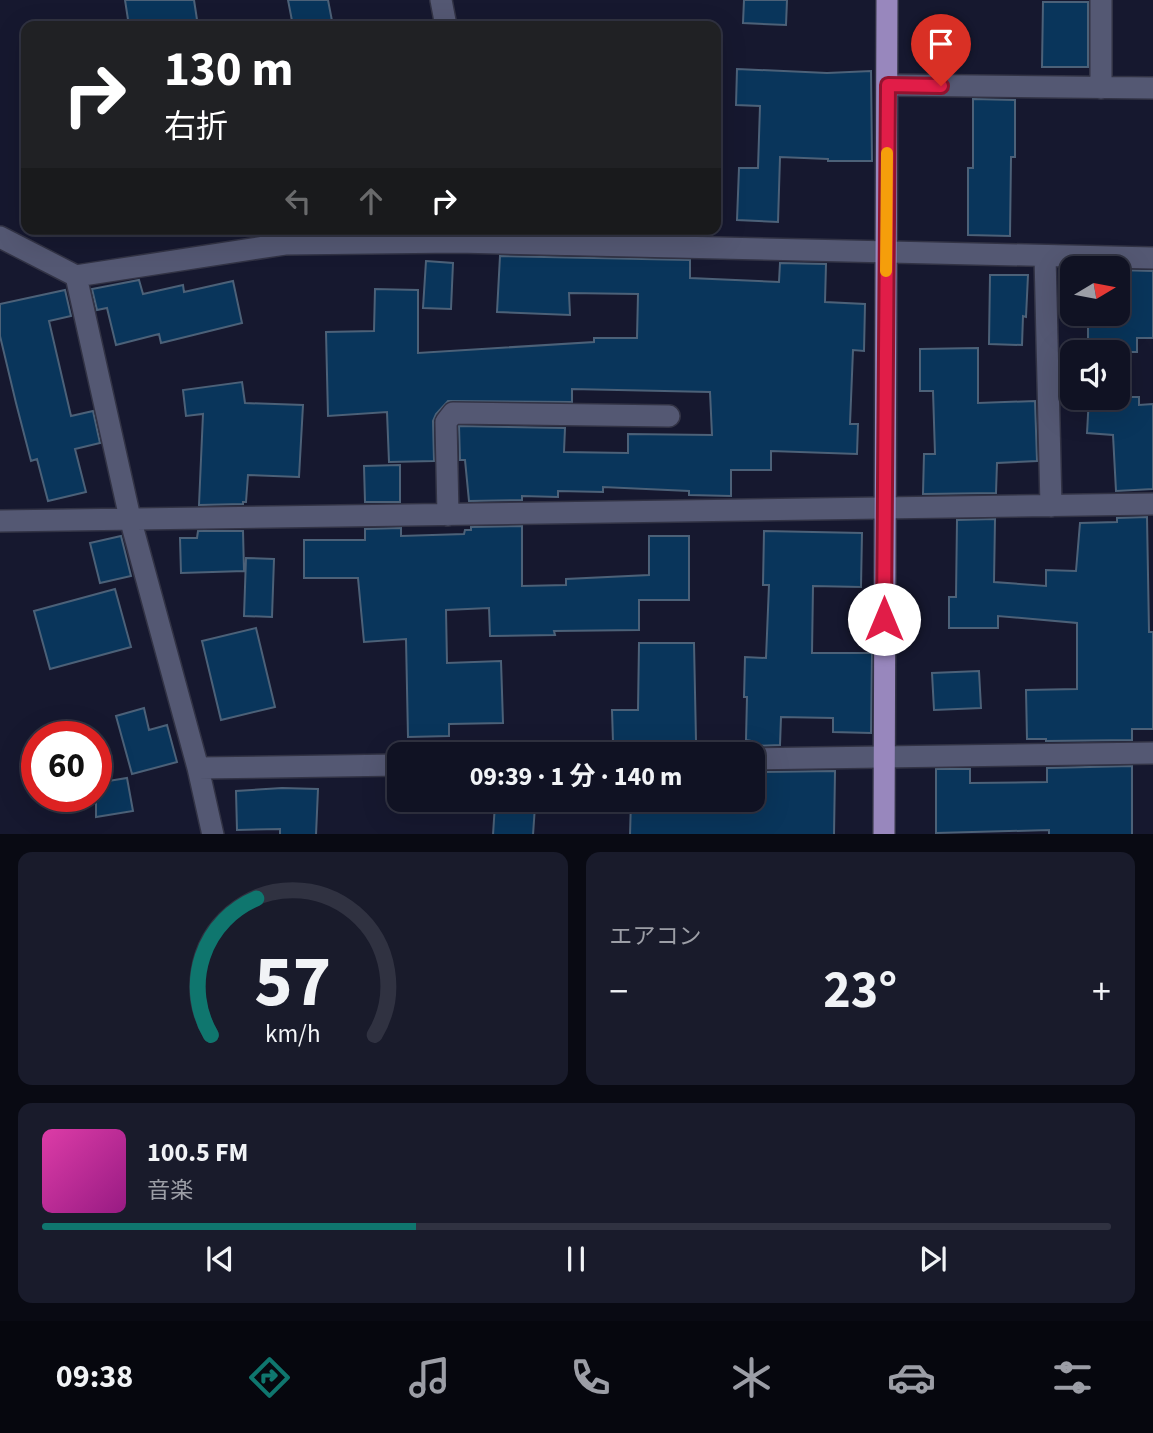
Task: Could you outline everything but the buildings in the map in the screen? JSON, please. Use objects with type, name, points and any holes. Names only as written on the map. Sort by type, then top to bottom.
[{"type":"main road","points":[[884,834],[887,0]]},
{"type":"lane","points":[[441,0],[445,21]]},
{"type":"lane","points":[[1101,0],[1101,88]]},
{"type":"lane","points":[[888,85],[1153,89]]},
{"type":"lane","points":[[0,237],[76,276],[285,244],[458,236],[686,239],[886,252],[1153,258]]},
{"type":"lane","points":[[1045,256],[1051,506]]},
{"type":"lane","points":[[76,276],[130,518],[198,768],[213,834]]},
{"type":"lane","points":[[448,515],[446,422],[453,413],[669,416]]},
{"type":"lane","points":[[0,522],[1153,504]]},
{"type":"lane","points":[[765,759],[1153,753]]},
{"type":"lane","points":[[198,768],[387,765]]},
{"type":"slow traffic","points":[[886,271],[887,153]]},
{"type":"route","points":[[884,619],[888,85],[941,86]]}]
